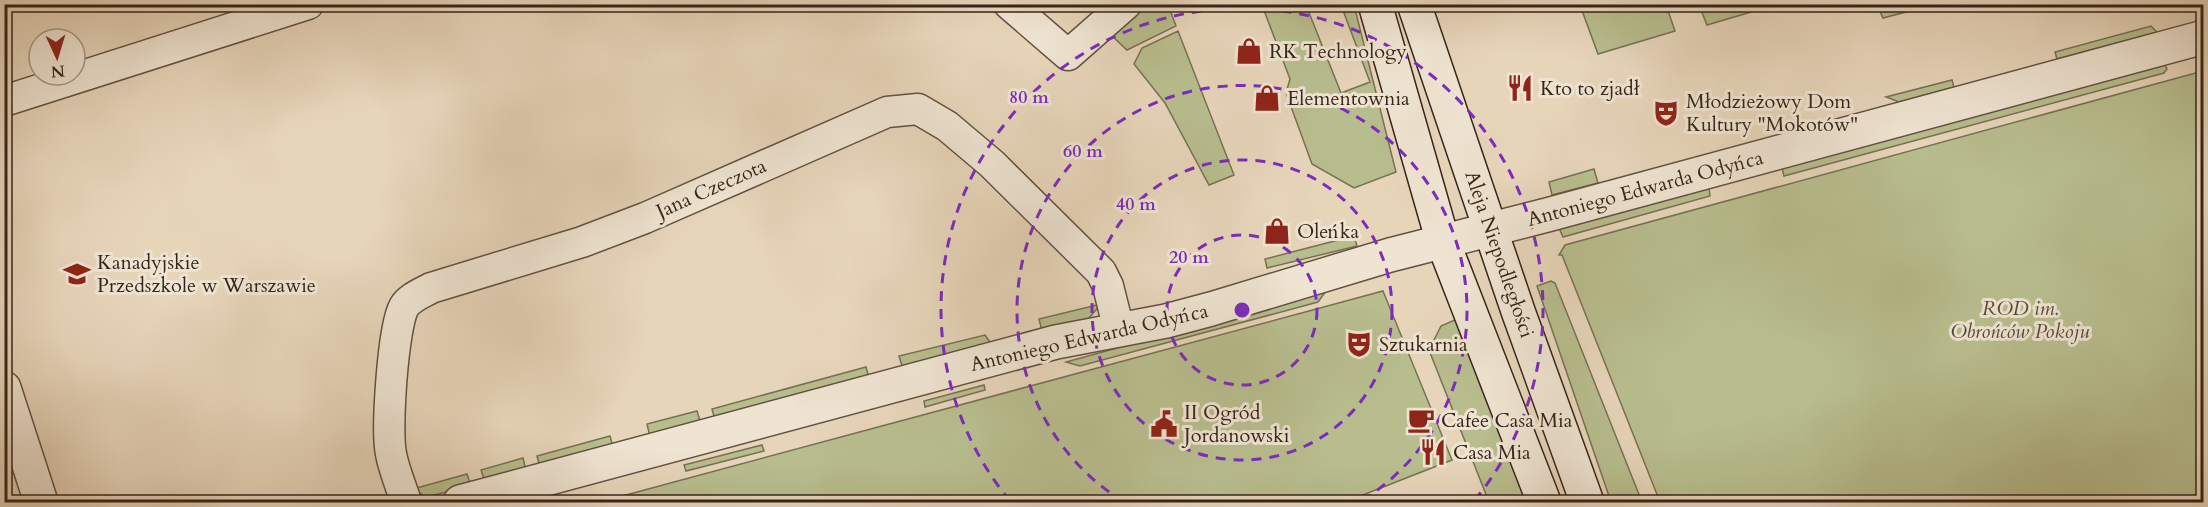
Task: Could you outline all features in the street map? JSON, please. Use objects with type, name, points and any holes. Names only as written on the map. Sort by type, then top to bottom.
[{"type":"street","points":[[4,100],[308,4]]},
{"type":"street","points":[[1009,4],[1068,55],[1126,4]]},
{"type":"street","points":[[1375,4],[1443,242],[1544,502]]},
{"type":"street","name":"Aleja Niepodległości","points":[[1414,4],[1587,502]]},
{"type":"street","name":"Antoniego Edwarda Odyńca","points":[[460,502],[1056,342],[1211,309],[1443,242],[2204,37]]},
{"type":"street","name":"Jana Czeczota","points":[[406,502],[391,453],[389,430],[397,336],[404,307],[415,296],[430,288],[582,242],[645,218],[887,112],[918,109],[947,126],[992,164],[1101,272],[1108,286],[1119,330]]},
{"type":"street","points":[[4,388],[41,502]]},
{"type":"green space","points":[[1149,5],[1168,5],[1176,26],[1127,50],[1111,35]]},
{"type":"green space","points":[[1262,5],[1306,5],[1341,93],[1370,82],[1341,5],[1354,5],[1396,172],[1354,188],[1312,164],[1286,93],[1290,79]]},
{"type":"green space","points":[[1580,5],[1666,5],[1675,31],[1598,54]]},
{"type":"green space","points":[[1699,5],[1756,5],[1758,10],[1707,25]]},
{"type":"green space","points":[[1877,5],[1933,5],[1883,18]]},
{"type":"green space","points":[[2151,26],[2157,32],[2057,59],[2055,52]]},
{"type":"green space","points":[[1178,31],[1234,175],[1209,185],[1165,103],[1134,64],[1142,48]]},
{"type":"green space","points":[[2165,65],[2167,69],[2164,73],[1784,176],[1782,168]]},
{"type":"green space","name":"ROD im. Obrońców Pokoju","points":[[2203,71],[2203,502],[1660,502],[1562,255],[1559,255],[1565,245]]},
{"type":"green space","points":[[1952,80],[1954,87],[1899,102],[1886,97]]},
{"type":"green space","points":[[1594,169],[1598,183],[1552,195],[1549,182]]},
{"type":"green space","points":[[1709,188],[1710,196],[1563,237],[1559,228]]},
{"type":"green space","points":[[1354,236],[1357,246],[1267,268],[1265,259]]},
{"type":"green space","points":[[1551,281],[1555,283],[1642,502],[1611,502],[1537,286]]},
{"type":"green space","points":[[1326,291],[1318,302],[1080,366],[1066,362]]},
{"type":"green space","name":"II Ogród Jordanowski","points":[[1383,291],[1452,460],[1345,502],[600,502]]},
{"type":"green space","points":[[1101,304],[1089,318],[1042,331],[1039,319]]},
{"type":"green space","points":[[1457,319],[1526,502],[1489,502],[1429,350],[1441,326]]},
{"type":"green space","points":[[985,335],[992,345],[903,369],[899,356]]},
{"type":"green space","points":[[866,367],[869,378],[715,420],[712,409]]},
{"type":"green space","points":[[984,385],[985,390],[925,407],[924,401]]},
{"type":"green space","points":[[697,411],[701,424],[650,437],[647,424]]},
{"type":"green space","points":[[610,436],[613,447],[540,467],[537,456]]},
{"type":"green space","points":[[762,445],[764,451],[686,471],[684,465]]},
{"type":"green space","points":[[523,458],[526,471],[485,482],[481,470]]},
{"type":"green space","points":[[467,474],[471,486],[426,497],[413,489]]},
{"type":"place","name":"RK Technology","points":[[1249,51]]},
{"type":"place","name":"Kto to zjadł","points":[[1520,88]]},
{"type":"place","name":"Elementownia","points":[[1267,98]]},
{"type":"place","name":"Młodzieżowy Dom Kultury \"Mokotów\"","points":[[1666,113]]},
{"type":"place","name":"Oleńka","points":[[1277,231]]},
{"type":"place","name":"Kanadyjskie Przedszkole w Warszawie","points":[[77,274]]},
{"type":"place","name":"Sztukarnia","points":[[1359,344]]},
{"type":"place","name":"Cafee Casa Mia","points":[[1421,420]]},
{"type":"place","name":"II Ogród Jordanowski","points":[[1164,424]]},
{"type":"place","name":"Casa Mia","points":[[1433,452]]}]
